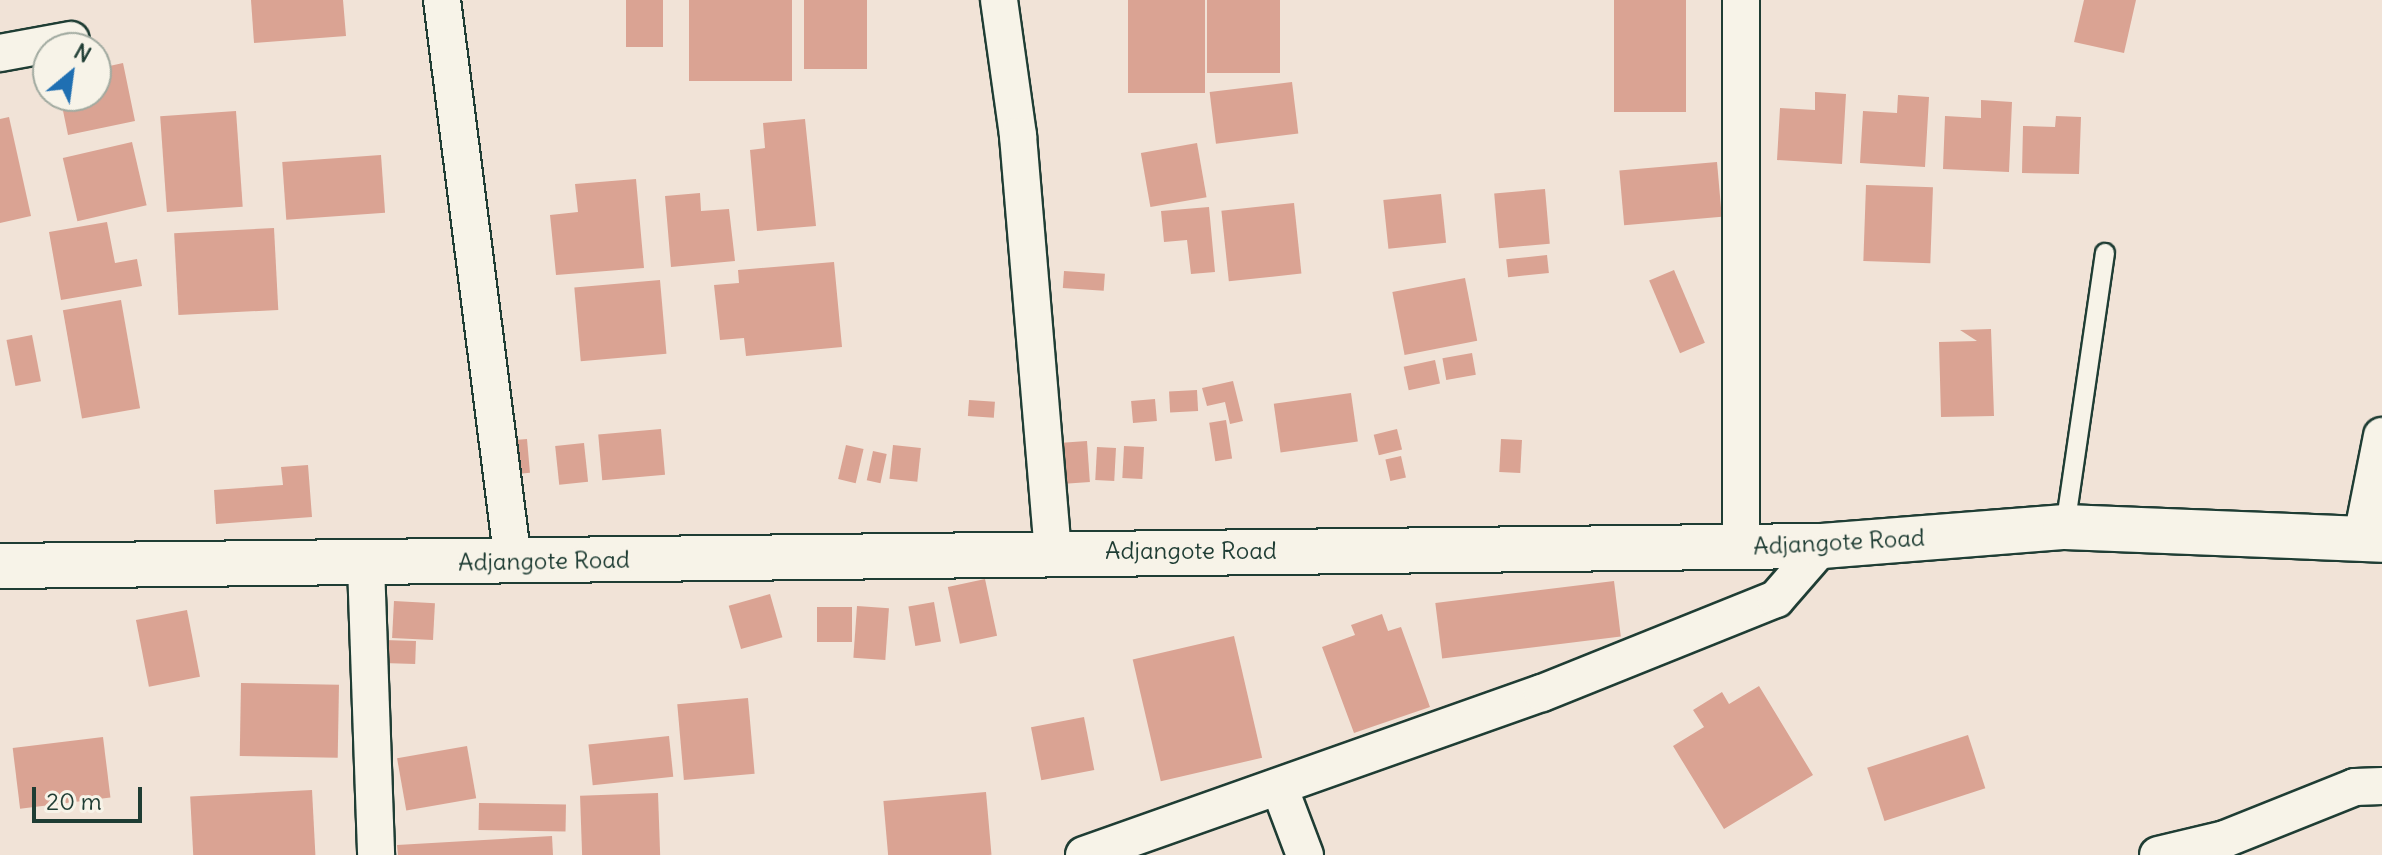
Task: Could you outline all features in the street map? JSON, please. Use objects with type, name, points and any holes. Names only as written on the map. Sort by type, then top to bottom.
[{"type":"street","points":[[442,0],[513,562]]},
{"type":"street","points":[[999,0],[1018,136],[1053,552]]},
{"type":"street","points":[[1741,0],[1741,547]]},
{"type":"street","points":[[0,53],[32,47]]},
{"type":"street","points":[[2372,538],[2382,436]]},
{"type":"street","name":"Adjangote Road","points":[[0,566],[366,565],[1053,552],[1822,546],[2065,527],[2372,538]]},
{"type":"street","points":[[1084,855],[1280,789],[1776,599],[1822,546]]},
{"type":"street","points":[[366,565],[376,855]]},
{"type":"street","points":[[2158,855],[2225,839],[2355,787],[2382,786]]},
{"type":"street","points":[[1280,789],[1305,855]]},
{"type":"lane","points":[[2065,527],[2105,253]]},
{"type":"building","points":[[251,0],[343,0],[346,36],[254,43]]},
{"type":"building","points":[[626,0],[663,0],[663,47],[626,47]]},
{"type":"building","points":[[689,0],[792,0],[792,81],[689,81]]},
{"type":"building","points":[[804,0],[867,0],[867,69],[804,69]]},
{"type":"building","points":[[1128,0],[1205,0],[1205,93],[1128,93]]},
{"type":"building","points":[[1207,0],[1280,0],[1280,73],[1207,73]]},
{"type":"building","points":[[1614,0],[1686,0],[1686,112],[1614,112]]},
{"type":"building","points":[[2084,0],[2136,0],[2124,53],[2074,42]]},
{"type":"building","points":[[123,63],[135,121],[68,135],[63,112],[112,112],[112,65]]},
{"type":"building","points":[[1292,82],[1298,134],[1216,144],[1210,92]]},
{"type":"building","points":[[1815,92],[1846,94],[1842,164],[1777,160],[1780,108],[1815,110]]},
{"type":"building","points":[[1898,95],[1929,97],[1925,167],[1860,163],[1863,111],[1897,113]]},
{"type":"building","points":[[1981,100],[2012,102],[2009,172],[1943,169],[1945,116],[1981,118]]},
{"type":"building","points":[[236,111],[243,207],[167,212],[160,116]]},
{"type":"building","points":[[2056,116],[2081,117],[2079,174],[2022,173],[2023,126],[2055,127]]},
{"type":"building","points":[[9,117],[31,216],[0,223],[0,119]]},
{"type":"building","points":[[805,119],[816,226],[757,231],[750,150],[765,148],[763,123]]},
{"type":"building","points":[[132,142],[147,205],[77,221],[63,158]]},
{"type":"building","points":[[1197,143],[1207,197],[1150,207],[1141,153]]},
{"type":"building","points":[[381,155],[385,213],[286,220],[282,162]]},
{"type":"building","points":[[1717,162],[1722,217],[1624,225],[1619,171]]},
{"type":"building","points":[[636,179],[644,268],[556,275],[550,215],[578,212],[575,184]]},
{"type":"building","points":[[1866,185],[1933,187],[1930,263],[1863,261]]},
{"type":"building","points":[[1545,189],[1550,244],[1499,248],[1494,193]]},
{"type":"building","points":[[700,193],[701,211],[729,209],[735,261],[671,267],[665,196]]},
{"type":"building","points":[[1441,194],[1446,243],[1388,249],[1383,200]]},
{"type":"building","points":[[1294,203],[1301,274],[1229,281],[1221,211]]},
{"type":"building","points":[[1209,207],[1215,272],[1191,274],[1187,240],[1164,242],[1161,211]]},
{"type":"building","points":[[107,222],[115,263],[137,259],[142,286],[61,300],[49,232]]},
{"type":"building","points":[[274,228],[278,310],[178,315],[174,233]]},
{"type":"building","points":[[1547,255],[1549,273],[1508,277],[1506,259]]},
{"type":"building","points":[[834,262],[842,347],[746,356],[744,338],[720,340],[714,285],[739,283],[738,270]]},
{"type":"building","points":[[1674,270],[1705,343],[1680,353],[1649,281]]},
{"type":"building","points":[[1064,271],[1105,274],[1104,291],[1063,288]]},
{"type":"building","points":[[1465,278],[1477,341],[1405,355],[1392,292]]},
{"type":"building","points":[[660,280],[666,354],[581,361],[574,287]]},
{"type":"building","points":[[121,300],[140,408],[82,419],[63,310]]},
{"type":"building","points":[[1991,329],[1994,416],[1941,417],[1939,342],[1977,341],[1960,330]]},
{"type":"building","points":[[32,335],[41,381],[15,386],[6,340]]},
{"type":"building","points":[[1472,353],[1476,375],[1446,380],[1442,358]]},
{"type":"building","points":[[1435,360],[1440,383],[1409,390],[1404,367]]},
{"type":"building","points":[[1233,381],[1243,421],[1230,424],[1225,402],[1207,406],[1202,388]]},
{"type":"building","points":[[1197,390],[1198,411],[1170,412],[1169,391]]},
{"type":"building","points":[[1351,393],[1358,442],[1281,452],[1274,404]]},
{"type":"building","points":[[1155,399],[1157,421],[1133,423],[1131,401]]},
{"type":"building","points":[[969,400],[995,402],[994,418],[968,416]]},
{"type":"building","points":[[1226,420],[1232,459],[1215,461],[1209,423]]},
{"type":"building","points":[[661,429],[665,475],[602,480],[598,434]]},
{"type":"building","points":[[1397,429],[1402,449],[1379,455],[1374,435]]},
{"type":"building","points":[[527,439],[530,473],[512,474],[509,441]]},
{"type":"building","points":[[1501,439],[1522,440],[1520,473],[1499,472]]},
{"type":"building","points":[[1087,441],[1090,482],[1065,484],[1062,443]]},
{"type":"building","points":[[584,443],[588,482],[559,485],[555,446]]},
{"type":"building","points":[[846,445],[864,449],[856,483],[838,479]]},
{"type":"building","points":[[893,445],[921,448],[917,482],[889,479]]},
{"type":"building","points":[[1124,446],[1144,447],[1142,479],[1122,478]]},
{"type":"building","points":[[1097,447],[1116,448],[1114,481],[1095,480]]},
{"type":"building","points":[[873,451],[887,454],[880,483],[867,480]]},
{"type":"building","points":[[1401,456],[1406,477],[1390,481],[1385,460]]},
{"type":"building","points":[[308,465],[312,517],[216,524],[214,490],[283,485],[281,467]]},
{"type":"building","points":[[985,579],[997,636],[960,644],[948,587]]},
{"type":"building","points":[[1614,581],[1621,637],[1442,659],[1435,603]]},
{"type":"building","points":[[770,594],[782,637],[741,649],[729,606]]},
{"type":"building","points":[[394,601],[435,603],[433,640],[392,638]]},
{"type":"building","points":[[934,602],[941,641],[915,646],[908,607]]},
{"type":"building","points":[[857,606],[889,608],[885,660],[853,658]]},
{"type":"building","points":[[817,607],[852,607],[852,642],[817,642]]},
{"type":"building","points":[[187,610],[200,677],[149,687],[136,620]]},
{"type":"building","points":[[1382,614],[1388,631],[1401,627],[1430,707],[1354,733],[1322,647],[1355,635],[1351,625]]},
{"type":"building","points":[[1234,636],[1262,758],[1161,781],[1133,659]]},
{"type":"building","points":[[384,640],[416,641],[415,664],[383,663]]},
{"type":"building","points":[[241,683],[339,685],[338,758],[240,756]]},
{"type":"building","points":[[1759,686],[1813,775],[1724,829],[1673,746],[1704,727],[1693,710],[1722,692],[1729,704]]},
{"type":"building","points":[[748,698],[755,774],[684,780],[677,704]]},
{"type":"building","points":[[1084,717],[1094,770],[1041,780],[1031,727]]},
{"type":"building","points":[[1968,735],[1985,788],[1884,821],[1867,768]]},
{"type":"building","points":[[669,736],[673,777],[593,785],[588,744]]},
{"type":"building","points":[[103,737],[110,798],[20,809],[13,748]]},
{"type":"building","points":[[467,746],[476,798],[406,811],[397,758]]},
{"type":"building","points":[[312,790],[315,855],[193,855],[190,796]]},
{"type":"building","points":[[986,792],[991,855],[888,855],[883,801]]},
{"type":"building","points":[[658,793],[660,855],[582,855],[580,796]]},
{"type":"building","points":[[479,803],[566,805],[566,832],[479,830]]},
{"type":"building","points":[[552,836],[553,855],[398,855],[397,845]]}]
